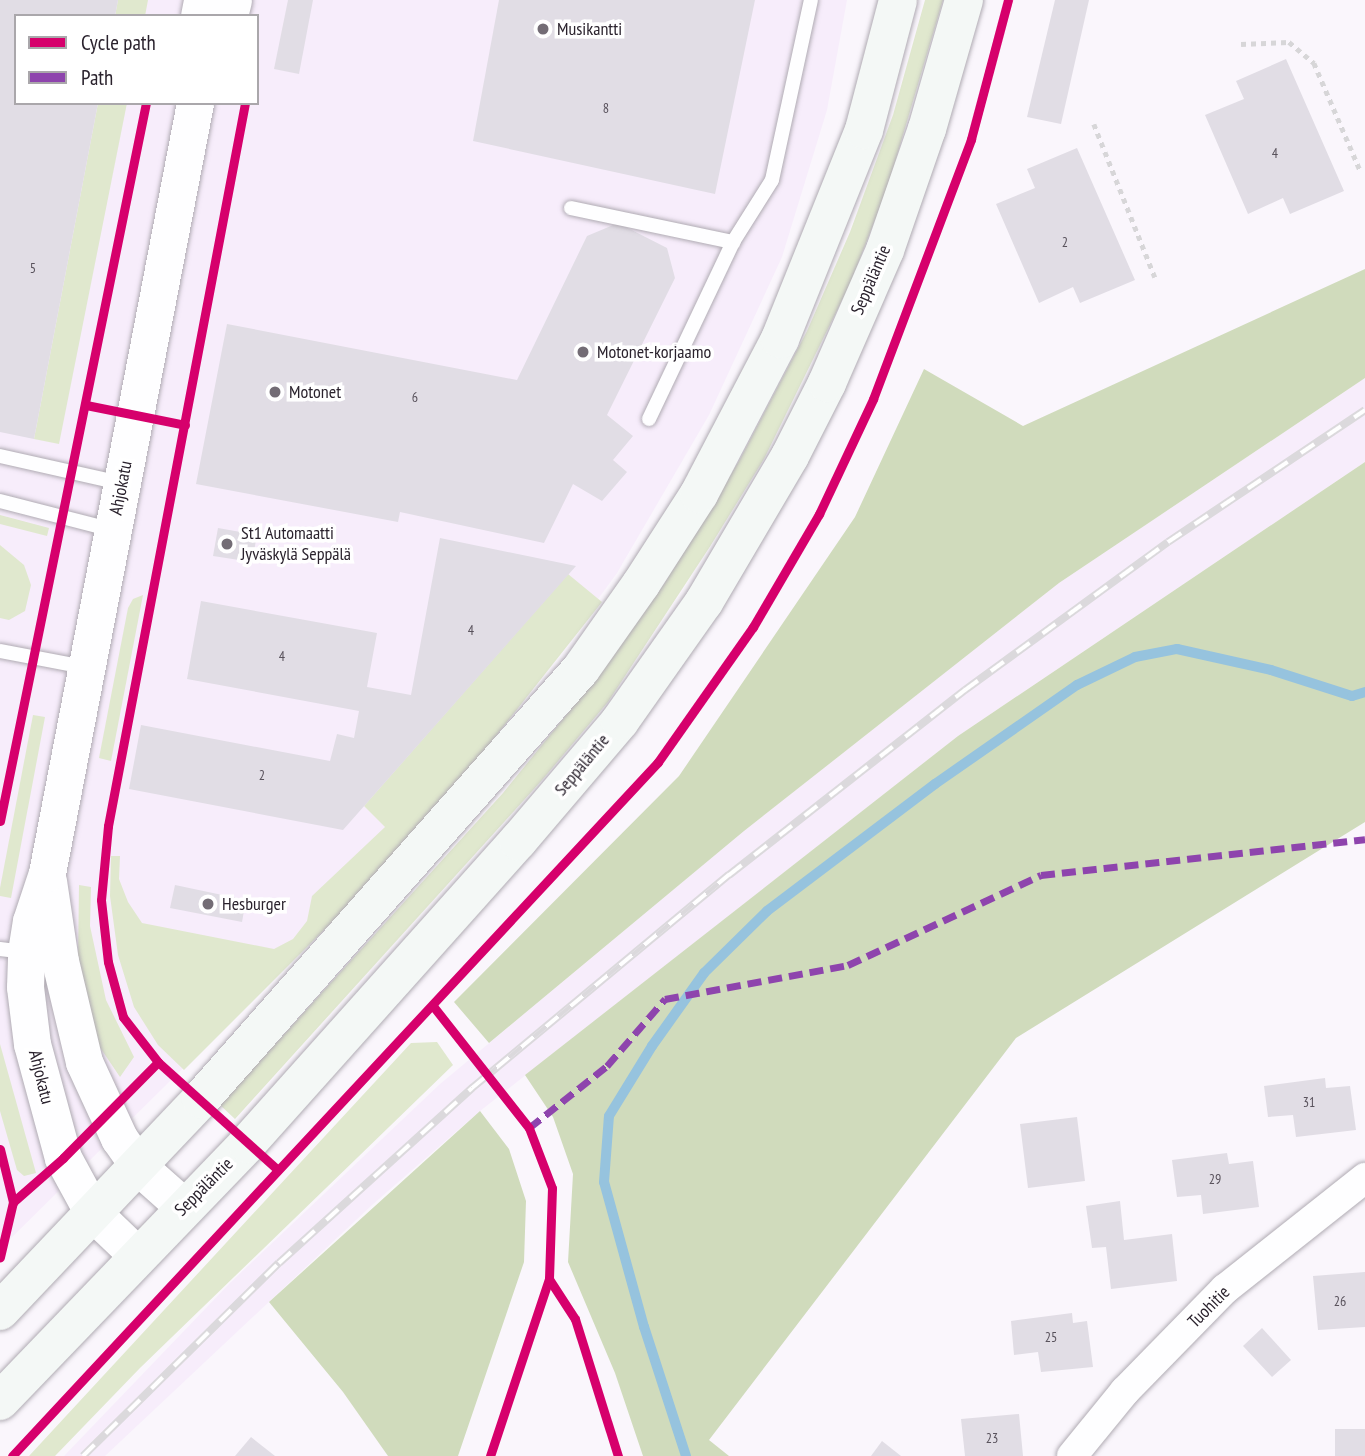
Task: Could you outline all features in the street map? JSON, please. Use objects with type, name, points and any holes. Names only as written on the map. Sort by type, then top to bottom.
[{"type":"main road","points":[[0,1311],[139,1167],[581,669],[641,584],[699,494],[780,339],[864,130],[898,0]]},
{"type":"main road","name":"Seppäläntie","points":[[0,1401],[247,1143],[519,841],[620,721],[704,602],[790,456],[827,383],[885,250],[927,129],[964,0]]},
{"type":"street","name":"Ahjokatu","points":[[138,1256],[93,1213],[64,1158],[32,1044],[25,987],[13,950],[31,920],[47,873],[84,667],[123,483],[195,105]]},
{"type":"street","name":"Ahjokatu","points":[[47,873],[60,961],[84,1062],[119,1138],[139,1167],[184,1206]]},
{"type":"street","name":"Tuohitie","points":[[1072,1456],[1125,1391],[1225,1289],[1365,1178]]},
{"type":"lane","points":[[649,419],[733,243],[772,180],[811,0]]},
{"type":"lane","points":[[571,208],[733,243]]},
{"type":"lane","points":[[0,456],[123,483]]},
{"type":"lane","points":[[0,500],[113,530]]},
{"type":"lane","points":[[0,651],[84,667]]},
{"type":"path","points":[[1241,44],[1289,42],[1314,63],[1360,170]]},
{"type":"path","points":[[1094,124],[1155,277]]},
{"type":"shaded area","points":[[0,0],[847,0],[827,110],[782,257],[709,415],[617,573],[524,700],[413,841],[0,1249]]},
{"type":"shaded area","points":[[1365,378],[1365,462],[958,736],[480,1111],[372,1205],[105,1456],[64,1456],[230,1283],[440,1084],[744,831],[1059,583]]},
{"type":"green space","points":[[118,0],[148,0],[145,14],[115,14]]},
{"type":"green space","points":[[925,0],[943,0],[887,189],[850,284],[764,459],[711,545],[608,702],[543,779],[235,1119],[220,1105],[503,793],[593,682],[664,584],[739,461],[807,331],[850,232],[893,115]]},
{"type":"green space","points":[[98,105],[127,105],[59,444],[34,439]]},
{"type":"green space","points":[[1365,269],[1365,378],[1059,583],[744,831],[489,1043],[454,1002],[679,776],[855,517],[924,369],[1023,426]]},
{"type":"green space","points":[[1365,462],[1365,822],[1016,1038],[709,1440],[729,1456],[643,1456],[615,1373],[568,1262],[573,1174],[553,1117],[525,1075],[958,736]]},
{"type":"green space","points":[[0,515],[49,528],[47,536],[0,524]]},
{"type":"green space","points":[[0,545],[24,565],[31,585],[25,611],[9,620],[0,618]]},
{"type":"green space","points":[[568,574],[602,602],[413,841],[184,1070],[158,1045],[134,1007],[118,955],[110,896],[111,856],[120,856],[119,879],[128,902],[142,923],[274,949],[293,939],[307,921],[312,896],[385,827],[364,806]]},
{"type":"green space","points":[[143,595],[111,761],[99,758],[128,608],[133,599]]},
{"type":"green space","points":[[33,715],[45,717],[11,898],[0,896],[0,888]]},
{"type":"green space","points":[[79,885],[91,887],[90,926],[106,1000],[134,1057],[120,1077],[99,1046],[78,958]]},
{"type":"green space","points":[[437,1042],[453,1065],[140,1368],[55,1456],[29,1456],[411,1043]]},
{"type":"green space","points":[[0,1044],[36,1173],[24,1176],[17,1170],[0,1111]]},
{"type":"green space","points":[[480,1111],[509,1149],[526,1201],[524,1262],[458,1456],[388,1456],[343,1392],[269,1302]]},
{"type":"building","points":[[0,0],[118,0],[115,14],[14,14],[14,105],[98,105],[34,439],[0,432]]},
{"type":"building","points":[[288,0],[313,0],[299,74],[274,69]]},
{"type":"building","points":[[499,0],[755,0],[715,194],[473,141]]},
{"type":"building","points":[[1055,0],[1089,0],[1061,124],[1027,117]]},
{"type":"building","points":[[1286,59],[1344,191],[1290,214],[1283,198],[1248,214],[1205,115],[1244,99],[1236,81]]},
{"type":"building","points":[[1077,148],[1135,280],[1080,303],[1073,287],[1039,303],[996,204],[1035,188],[1027,169]]},
{"type":"building","points":[[618,223],[667,248],[675,278],[607,415],[633,436],[613,460],[627,472],[602,501],[573,484],[544,543],[400,512],[398,522],[196,484],[227,324],[517,380],[587,236]]},
{"type":"building","points":[[218,528],[257,535],[252,562],[213,556]]},
{"type":"building","points":[[440,538],[576,566],[343,830],[129,789],[141,725],[330,761],[337,734],[354,738],[359,711],[187,679],[201,601],[377,633],[367,687],[411,695]]},
{"type":"building","name":"Hesburger","points":[[175,885],[246,900],[242,922],[170,908]]},
{"type":"building","points":[[1325,1078],[1326,1088],[1350,1086],[1356,1130],[1296,1137],[1293,1115],[1268,1117],[1264,1086]]},
{"type":"building","points":[[1077,1117],[1085,1181],[1028,1188],[1020,1124]]},
{"type":"building","points":[[1227,1153],[1229,1164],[1253,1161],[1259,1207],[1203,1214],[1201,1195],[1177,1197],[1172,1160]]},
{"type":"building","points":[[1120,1201],[1124,1240],[1172,1234],[1177,1281],[1111,1289],[1106,1247],[1092,1248],[1086,1206]]},
{"type":"building","points":[[1365,1272],[1365,1327],[1318,1330],[1313,1276]]},
{"type":"building","points":[[1072,1313],[1073,1323],[1087,1321],[1093,1367],[1041,1372],[1038,1352],[1014,1355],[1011,1321]]},
{"type":"building","points":[[1262,1328],[1291,1360],[1272,1377],[1243,1346]]},
{"type":"building","points":[[1019,1414],[1023,1456],[965,1456],[961,1419]]},
{"type":"building","points":[[1335,1429],[1365,1429],[1365,1456],[1335,1456]]},
{"type":"building","points":[[251,1437],[275,1456],[235,1456]]},
{"type":"building","points":[[882,1441],[901,1456],[871,1456]]},
{"type":"waterway","points":[[686,1456],[644,1327],[604,1182],[609,1116],[652,1046],[704,973],[767,911],[935,784],[1077,685],[1135,657],[1177,649],[1271,670],[1352,696],[1365,692]]},
{"type":"railway","points":[[83,1456],[279,1263],[472,1088],[729,875],[965,690],[1168,542],[1365,410]]},
{"type":"marked path","points":[[529,1128],[607,1066],[665,999],[848,965],[1041,875],[1365,839]]},
{"type":"cycle path","points":[[12,1456],[658,762],[753,627],[819,514],[873,399],[971,139],[1008,0]]},
{"type":"cycle path","points":[[0,821],[146,105]]},
{"type":"cycle path","points":[[245,105],[108,826],[101,900],[108,962],[123,1017],[158,1062],[278,1170]]},
{"type":"cycle path","points":[[86,405],[185,425]]},
{"type":"cycle path","points":[[433,1006],[529,1128],[552,1188],[549,1279],[575,1319],[618,1456]]},
{"type":"cycle path","points":[[13,1202],[63,1158],[158,1062]]},
{"type":"cycle path","points":[[0,1149],[13,1202],[0,1257]]},
{"type":"cycle path","points":[[490,1456],[549,1279]]},
{"type":"place","name":"Musikantti","points":[[543,29]]},
{"type":"place","name":"Motonet-korjaamo","points":[[583,352]]},
{"type":"place","name":"Motonet","points":[[275,392]]},
{"type":"place","name":"St1 Automaatti Jyväskylä Seppälä","points":[[227,544]]},
{"type":"place","name":"Hesburger","points":[[208,904]]}]
